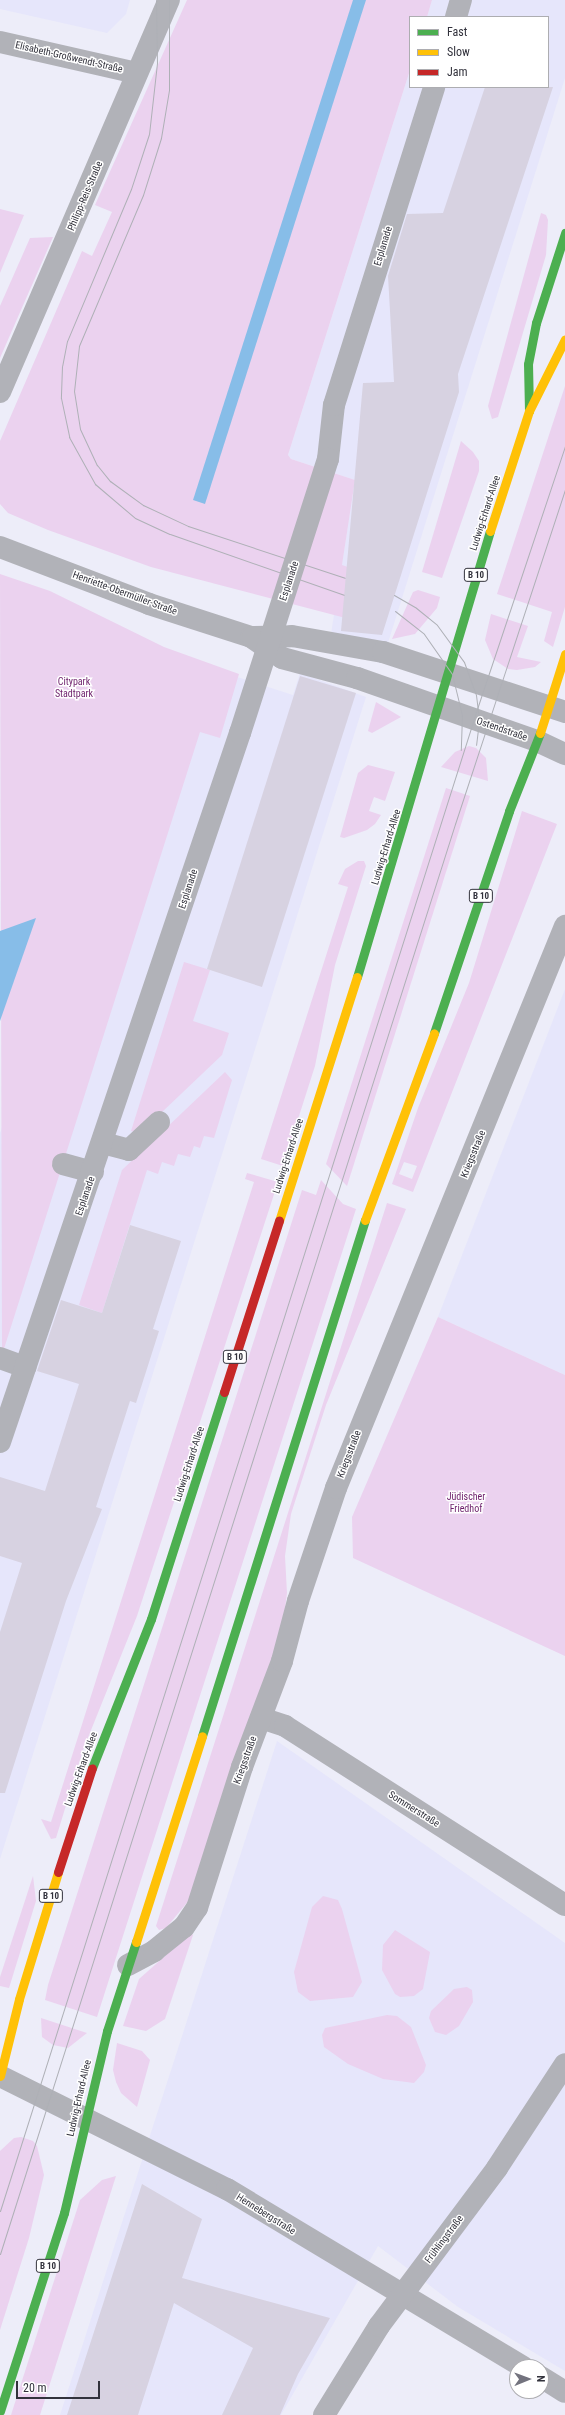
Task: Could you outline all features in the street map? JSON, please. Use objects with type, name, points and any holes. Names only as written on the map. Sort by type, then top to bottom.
[{"type":"main road","name":"Ludwig-Erhard-Allee","points":[[0,2076],[19,1999],[75,1817],[98,1750],[151,1619],[382,899],[447,673],[529,411],[528,364],[536,323],[565,234]]},
{"type":"main road","name":"B 10","points":[[529,411],[565,339]]},
{"type":"main road","name":"Ludwig-Erhard-Allee","points":[[0,2412],[64,2213],[107,2031],[335,1322],[370,1201],[448,996],[509,811],[537,741],[557,709],[565,654]]},
{"type":"street","name":"Philipp-Reis-Straße","points":[[0,392],[169,0]]},
{"type":"street","points":[[456,16],[461,0]]},
{"type":"street","name":"Elisabeth-Großwendt-Straße","points":[[0,42],[137,73]]},
{"type":"street","name":"Esplanade","points":[[0,1442],[103,1143],[240,733],[323,450],[334,405],[434,88]]},
{"type":"street","name":"Henriette-Obermüller-Straße","points":[[0,547],[149,604],[251,637],[282,658],[340,672],[438,706]]},
{"type":"street","name":"Henriette-Obermüller-Straße","points":[[251,637],[292,636],[375,650],[557,709]]},
{"type":"street","name":"Ostendstraße","points":[[438,706],[537,741],[565,754]]},
{"type":"street","name":"Kriegsstraße","points":[[128,1965],[154,1951],[184,1927],[197,1908],[357,1433],[449,1214],[565,926]]},
{"type":"street","points":[[103,1143],[129,1150],[159,1122]]},
{"type":"street","points":[[63,1164],[93,1172]]},
{"type":"street","points":[[0,1358],[25,1367]]},
{"type":"street","name":"Sommerstraße","points":[[261,1718],[285,1726],[565,1906]]},
{"type":"street","name":"Frühlingstraße","points":[[324,2415],[336,2392],[401,2296],[497,2168],[565,2064]]},
{"type":"street","name":"Hennebergstraße","points":[[0,2076],[86,2117],[227,2189],[401,2296],[509,2359]]},
{"type":"street","points":[[549,2382],[565,2392]]},
{"type":"shaded area","points":[[0,0],[130,0],[126,14],[107,33],[0,9]]},
{"type":"shaded area","points":[[432,0],[565,0],[565,78],[387,646],[331,634],[355,480],[291,459],[288,455],[409,73],[409,88],[549,88],[549,16],[427,16]]},
{"type":"shaded area","points":[[300,673],[366,697],[0,1859],[0,1133],[101,843],[237,677],[293,695]]},
{"type":"shaded area","points":[[565,989],[565,1375],[438,1317]]},
{"type":"shaded area","points":[[277,1741],[565,1943],[565,2371],[549,2361],[549,2359],[545,2359],[458,2307],[378,2246],[281,2415],[60,2415]]},
{"type":"green space","points":[[187,0],[432,0],[427,16],[409,16],[409,73],[288,455],[291,459],[355,480],[342,565],[389,581],[376,626],[151,567],[48,530],[8,513],[0,504],[0,441],[82,251],[92,256],[112,212],[95,205]]},
{"type":"green space","points":[[0,209],[24,215],[0,273]]},
{"type":"green space","points":[[541,213],[546,215],[548,220],[546,255],[498,417],[492,419],[488,406]]},
{"type":"green space","points":[[53,237],[0,358],[0,306],[30,238]]},
{"type":"green space","points":[[565,386],[565,607],[553,647],[544,641],[552,612],[497,594]]},
{"type":"green space","points":[[461,441],[473,452],[479,461],[479,471],[442,578],[422,572]]},
{"type":"green space","name":"Citypark Stadtpark","points":[[0,574],[50,591],[164,647],[239,674],[220,738],[200,732],[2,1355]]},
{"type":"green space","points":[[418,590],[440,597],[437,608],[415,634],[392,639],[413,592]]},
{"type":"green space","points":[[491,614],[528,626],[517,657],[541,662],[535,667],[517,670],[508,669],[493,659],[485,640]]},
{"type":"green space","points":[[376,702],[401,717],[372,733],[368,731]]},
{"type":"green space","points":[[469,746],[476,748],[486,758],[488,781],[441,767],[455,752]]},
{"type":"green space","points":[[368,765],[395,772],[385,801],[374,797],[369,811],[381,815],[375,824],[367,830],[344,838],[340,837],[358,773]]},
{"type":"green space","points":[[446,788],[470,796],[347,1186],[326,1164]]},
{"type":"green space","points":[[522,811],[557,824],[413,1192],[392,1184],[418,1108],[469,983]],"holes":[[[404,1162],[417,1166],[412,1179],[399,1174]]]},
{"type":"green space","points":[[358,861],[364,861],[366,866],[335,965],[315,1066],[283,1166],[261,1159],[348,887],[338,884],[345,869]]},
{"type":"green space","points":[[184,962],[210,970],[193,1021],[229,1033],[222,1055],[140,1133],[131,1131]]},
{"type":"green space","points":[[225,1072],[232,1080],[214,1138],[204,1136],[200,1148],[194,1146],[190,1157],[178,1154],[174,1166],[162,1162],[158,1174],[147,1170],[102,1313],[79,1305],[122,1170]]},
{"type":"green space","points":[[247,1173],[278,1182],[137,1616],[83,1750],[56,1838],[51,1839],[41,1819],[51,1822],[254,1182],[245,1179]]},
{"type":"green space","points":[[321,1180],[343,1204],[356,1209],[97,2017],[45,2000],[48,1985],[302,1190],[316,1195]]},
{"type":"green space","points":[[387,1203],[406,1209],[326,1405],[291,1514],[285,1556],[287,1593],[282,1632],[190,1899],[166,1928],[159,1930],[156,1926]]},
{"type":"green space","name":"Jüdischer Friedhof","points":[[438,1317],[565,1375],[565,1656],[353,1558],[352,1517]]},
{"type":"green space","points":[[33,1876],[36,1901],[9,1988],[0,1986],[0,1977]]},
{"type":"green space","points":[[323,1896],[338,1900],[342,1909],[362,1982],[353,1997],[310,2001],[298,1992],[294,1972],[312,1907]]},
{"type":"green space","points":[[395,1930],[430,1952],[423,1989],[414,1996],[400,1997],[395,1994],[382,1970],[383,1945]]},
{"type":"green space","points":[[191,1933],[193,1935],[165,2019],[146,2031],[123,2026],[139,1979]]},
{"type":"green space","points":[[467,1987],[472,1990],[473,2002],[459,2026],[446,2035],[435,2032],[429,2018],[431,2011],[454,1989]]},
{"type":"green space","points":[[387,2015],[397,2016],[411,2027],[426,2065],[424,2072],[414,2083],[383,2079],[348,2064],[324,2047],[322,2035],[325,2028]]},
{"type":"green space","points":[[41,2018],[87,2033],[68,2048],[53,2045],[42,2037]]},
{"type":"green space","points":[[117,2043],[142,2051],[150,2060],[137,2107],[121,2093],[116,2082],[113,2070]]},
{"type":"green space","points":[[21,2137],[33,2141],[37,2146],[44,2175],[29,2238],[0,2330],[0,2151],[14,2138]]},
{"type":"green space","points":[[116,2176],[40,2415],[11,2415],[80,2200],[102,2180]]},
{"type":"water","points":[[353,0],[366,0],[205,504],[193,500]]},
{"type":"water","points":[[36,918],[0,1021],[0,931]]},
{"type":"building","points":[[553,87],[458,374],[459,392],[382,635],[341,631],[363,383],[394,382],[388,276],[407,214],[443,213],[485,88]]},
{"type":"building","points":[[300,676],[356,693],[262,987],[207,969]]},
{"type":"building","points":[[130,1225],[181,1241],[153,1329],[159,1331],[136,1403],[130,1401],[96,1507],[102,1509],[66,1601],[5,1793],[0,1793],[0,1632],[22,1563],[0,1556],[0,1477],[45,1491],[79,1384],[37,1371],[61,1300],[102,1313]]},
{"type":"building","points":[[142,2184],[202,2219],[182,2278],[330,2318],[298,2374],[280,2415],[222,2415],[253,2348],[174,2303],[138,2415],[67,2415]]},
{"type":"tram line","points":[[156,0],[157,63],[149,134],[131,189],[67,341],[62,366],[61,398],[69,437],[95,484],[135,518],[170,534],[344,595]]},
{"type":"tram line","points":[[169,0],[169,90],[161,138],[143,195],[79,346],[74,391],[80,429],[97,465],[110,481],[143,505],[188,526],[345,578]]},
{"type":"tram line","points":[[0,2211],[477,709],[565,446]]},
{"type":"tram line","points":[[0,2254],[455,824],[565,490]]},
{"type":"tram line","points":[[394,595],[415,607],[437,625],[464,662],[476,695],[479,721],[476,745]]},
{"type":"tram line","points":[[395,611],[424,634],[452,674],[462,715],[461,750]]},
{"type":"traffic: fast","points":[[529,411],[528,364],[536,323],[565,233]]},
{"type":"traffic: fast","points":[[357,977],[490,531]]},
{"type":"traffic: fast","points":[[434,1033],[509,811],[540,733]]},
{"type":"traffic: fast","points":[[202,1736],[365,1220]]},
{"type":"traffic: fast","points":[[92,1768],[151,1619],[224,1392]]},
{"type":"traffic: fast","points":[[0,2411],[64,2213],[107,2031],[136,1942]]},
{"type":"traffic: slow","points":[[490,531],[529,411],[565,339]]},
{"type":"traffic: slow","points":[[540,733],[565,654]]},
{"type":"traffic: slow","points":[[279,1221],[357,977]]},
{"type":"traffic: slow","points":[[365,1220],[434,1033]]},
{"type":"traffic: slow","points":[[136,1942],[202,1736]]},
{"type":"traffic: slow","points":[[0,2076],[19,1999],[58,1872]]},
{"type":"traffic: jam","points":[[224,1392],[279,1221]]},
{"type":"traffic: jam","points":[[58,1872],[92,1768]]}]
